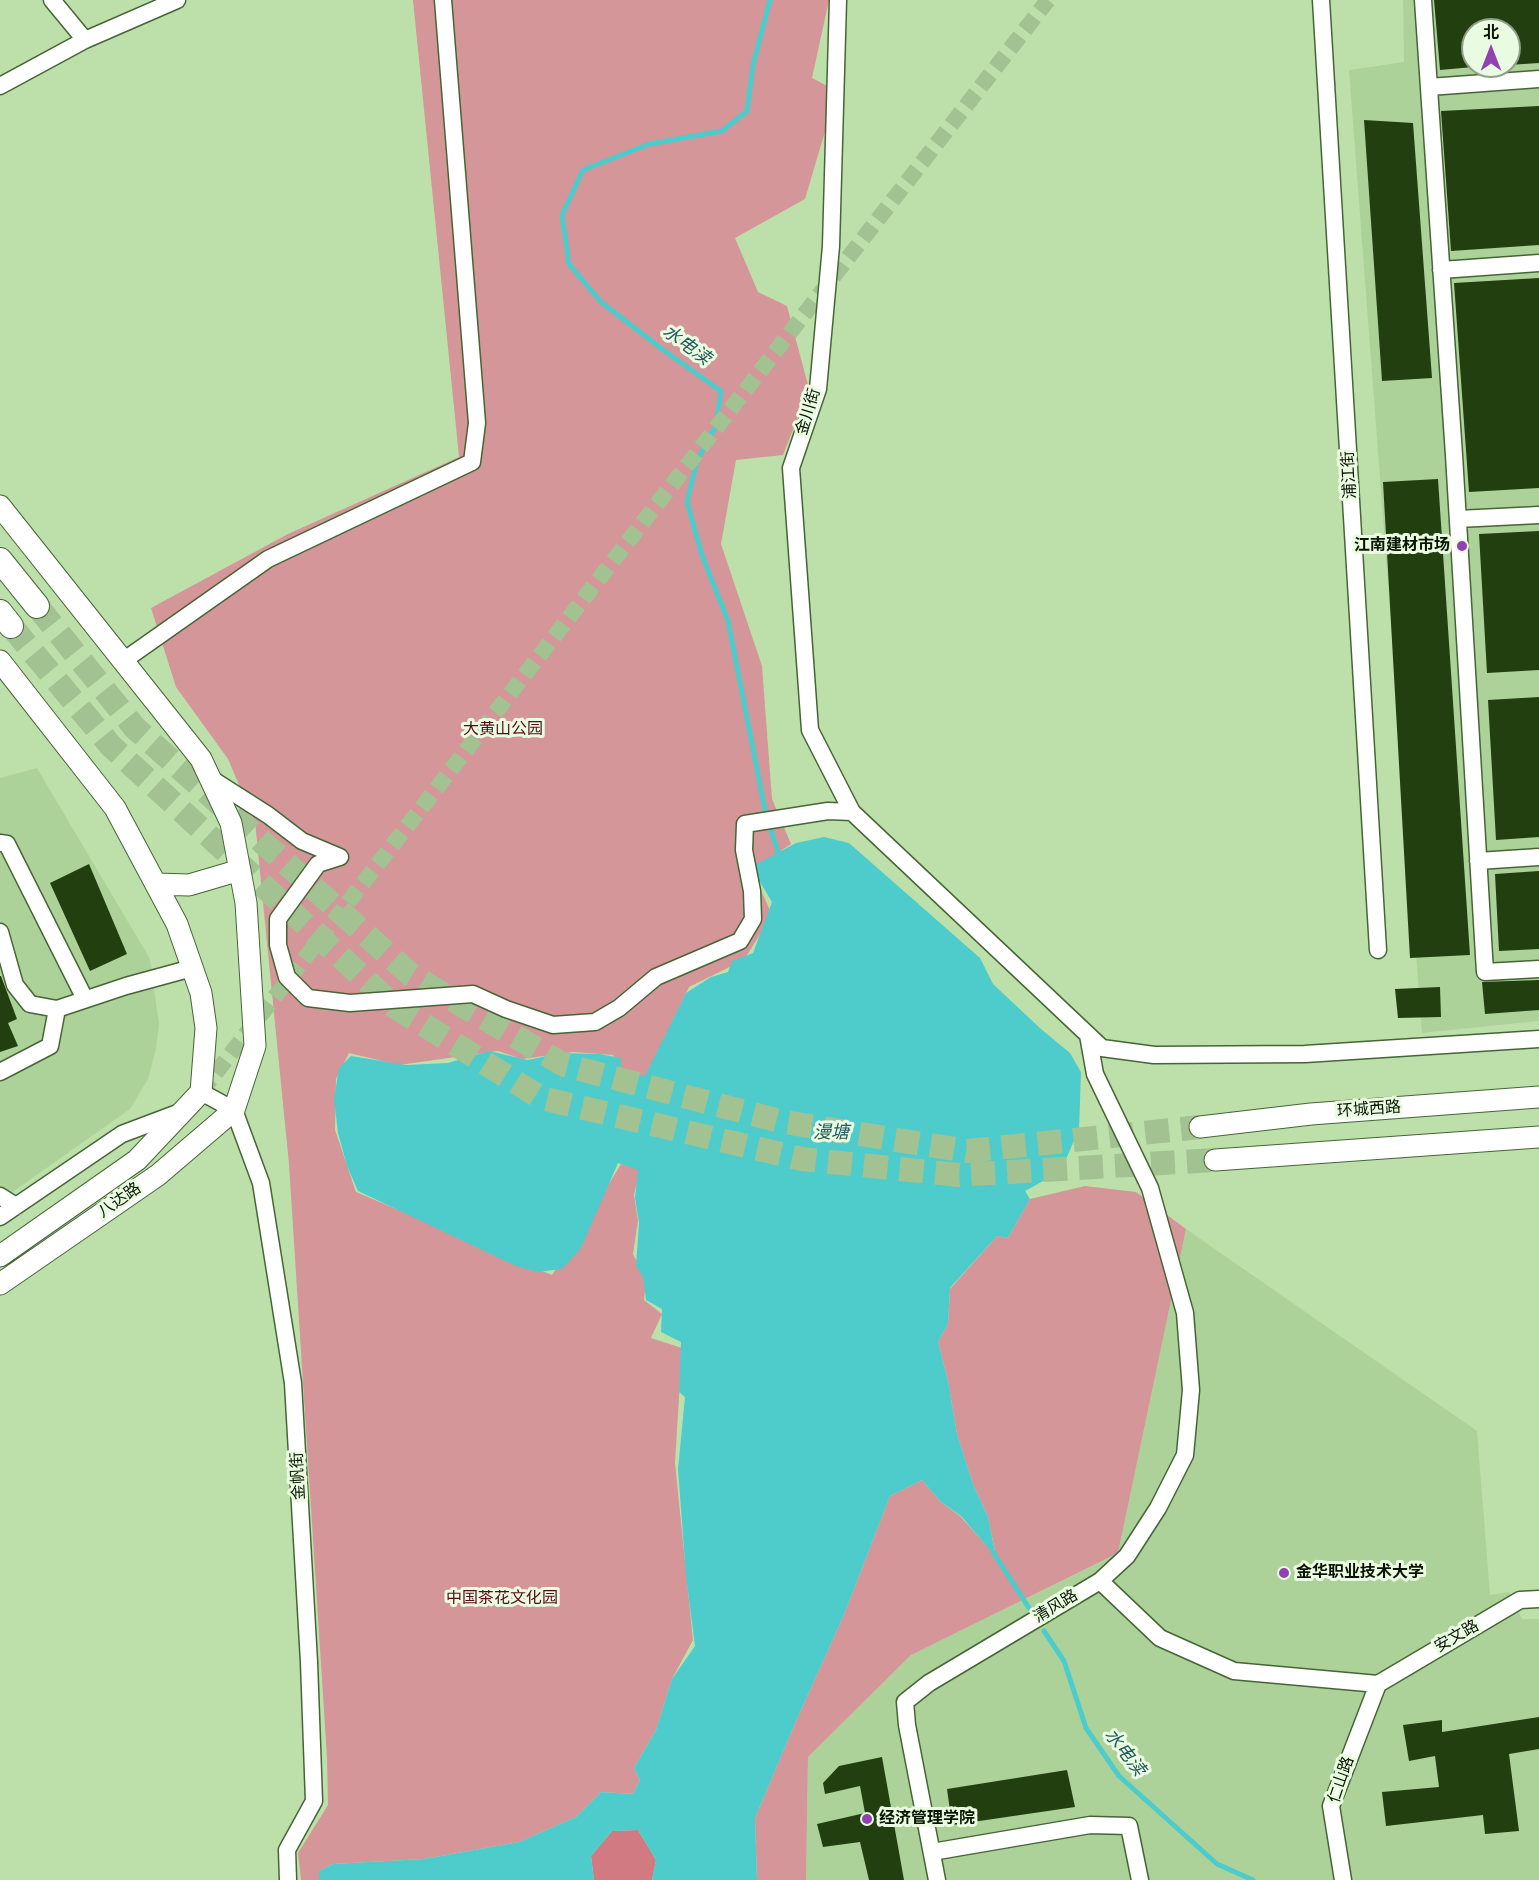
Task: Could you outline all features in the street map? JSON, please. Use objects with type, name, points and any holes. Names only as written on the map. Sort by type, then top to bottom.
[{"type":"highway","points":[[0,560],[37,606]]},
{"type":"main road","points":[[0,506],[201,759],[231,823],[246,903],[255,1046],[234,1110]]},
{"type":"main road","points":[[0,660],[115,808],[177,924],[201,993],[206,1028],[201,1092],[137,1160],[0,1256]]},
{"type":"main road","points":[[156,884],[189,885],[240,870]]},
{"type":"main road","name":"环城西路","points":[[1200,1127],[1311,1114],[1539,1097]]},
{"type":"main road","name":"八达路","points":[[0,1284],[158,1175],[234,1110]]},
{"type":"main road","points":[[1215,1160],[1539,1137]]},
{"type":"street","points":[[52,0],[85,40]]},
{"type":"street","points":[[0,86],[85,40],[177,0]]},
{"type":"street","points":[[123,661],[268,559],[472,462],[477,423],[443,0]]},
{"type":"street","name":"金川街","points":[[838,0],[831,246],[818,389],[791,468],[810,730],[852,812],[1102,1048],[1154,1055],[1305,1054],[1539,1039]]},
{"type":"street","name":"浦江街","points":[[1321,0],[1378,950]]},
{"type":"street","points":[[1423,0],[1458,519],[1485,972],[1539,969]]},
{"type":"street","points":[[1429,87],[1539,79]]},
{"type":"street","points":[[1441,270],[1539,263]]},
{"type":"street","points":[[1458,519],[1539,514]]},
{"type":"street","points":[[210,778],[268,815],[302,841],[340,858],[318,864],[278,919],[278,945],[287,977],[308,998],[350,1003],[473,994],[506,1009],[553,1025],[595,1022],[619,1008],[656,977],[740,941],[753,919],[752,891],[744,850],[746,824],[828,810],[852,812]]},
{"type":"street","points":[[0,843],[7,844],[85,999]]},
{"type":"street","points":[[1478,861],[1539,857]]},
{"type":"street","points":[[0,932],[15,985],[30,1004],[57,1009],[192,968]]},
{"type":"street","points":[[0,1072],[50,1046],[57,1009]]},
{"type":"street","points":[[1088,1035],[1095,1074],[1150,1188],[1185,1313],[1191,1390],[1185,1455],[1158,1508],[1127,1556],[1100,1581],[1160,1638],[1234,1671],[1378,1684]]},
{"type":"street","points":[[201,1092],[234,1110]]},
{"type":"street","name":"金帆街","points":[[234,1110],[261,1183],[293,1383],[309,1662],[314,1801],[287,1850],[288,1880]]},
{"type":"street","points":[[0,1217],[122,1134],[183,1111]]},
{"type":"street","points":[[0,1196],[16,1206]]},
{"type":"street","name":"清风路","points":[[937,1880],[907,1725],[905,1702],[929,1683],[1100,1581]]},
{"type":"street","name":"安文路","points":[[1378,1684],[1520,1600],[1539,1599]]},
{"type":"street","name":"仁山路","points":[[1343,1880],[1331,1806],[1378,1684]]},
{"type":"street","points":[[932,1852],[1090,1825],[1129,1826],[1140,1880]]},
{"type":"shaded area","name":"江南建材市场","points":[[1403,0],[1539,0],[1539,1021],[1422,1033],[1349,70],[1404,62]]},
{"type":"shaded area","points":[[37,768],[150,959],[159,1024],[156,1049],[148,1079],[130,1109],[0,1201],[0,778]]},
{"type":"shaded area","name":"金华职业技术大学","points":[[1186,1229],[1477,1431],[1490,1595],[1509,1592],[1522,1619],[1539,1619],[1539,1880],[806,1880],[808,1757],[911,1655],[1118,1553]]},
{"type":"shaded area","points":[[638,1830],[656,1860],[652,1880],[594,1880],[591,1856],[612,1831]]},
{"type":"green space","name":"大黄山公园","points":[[413,0],[829,0],[812,78],[837,91],[805,199],[735,238],[758,292],[787,306],[809,389],[783,455],[736,460],[721,544],[762,666],[772,799],[791,844],[752,870],[772,915],[744,960],[689,987],[646,1077],[620,1073],[613,1055],[573,1052],[522,1059],[498,1051],[399,1065],[349,1053],[336,1079],[335,1130],[356,1192],[552,1275],[623,1161],[641,1166],[634,1195],[638,1221],[633,1254],[646,1279],[644,1300],[662,1314],[651,1338],[682,1348],[675,1463],[693,1640],[672,1679],[656,1730],[634,1768],[640,1780],[633,1794],[601,1792],[576,1817],[519,1842],[424,1859],[333,1864],[319,1871],[319,1880],[301,1880],[298,1853],[328,1805],[327,1758],[289,1164],[255,822],[228,759],[176,687],[151,608],[288,534],[459,457]]},
{"type":"green space","points":[[1085,1186],[1136,1192],[1186,1229],[1118,1553],[911,1655],[808,1757],[806,1880],[757,1880],[755,1818],[843,1617],[890,1496],[922,1480],[941,1502],[960,1516],[996,1556],[988,1517],[973,1484],[957,1434],[948,1381],[938,1342],[948,1324],[950,1289],[997,1236],[1008,1238],[1030,1199]]},
{"type":"water","name":"漫塘","points":[[824,837],[849,843],[980,958],[993,984],[1070,1053],[1081,1072],[1079,1130],[1057,1179],[1047,1179],[1025,1191],[1030,1199],[1008,1238],[997,1236],[950,1288],[948,1324],[938,1342],[948,1381],[957,1434],[973,1484],[988,1517],[996,1557],[961,1516],[941,1502],[922,1480],[890,1496],[843,1617],[755,1818],[757,1880],[652,1880],[656,1860],[638,1830],[612,1831],[591,1856],[594,1880],[319,1880],[319,1871],[333,1864],[424,1859],[519,1842],[576,1817],[601,1792],[633,1794],[640,1780],[634,1768],[656,1730],[672,1679],[695,1646],[686,1576],[678,1469],[685,1397],[679,1392],[681,1342],[661,1332],[662,1309],[646,1300],[643,1277],[636,1266],[639,1223],[635,1198],[638,1170],[618,1163],[581,1248],[562,1269],[537,1272],[516,1266],[358,1191],[347,1166],[338,1133],[334,1099],[339,1068],[351,1056],[406,1065],[448,1063],[489,1051],[528,1060],[560,1053],[600,1054],[621,1058],[621,1071],[645,1076],[686,993],[711,977],[728,972],[732,961],[753,953],[772,902],[751,867],[796,843]]},
{"type":"building","points":[[1434,0],[1539,0],[1539,63],[1521,64],[1521,18],[1461,18],[1461,68],[1440,70]]},
{"type":"building","points":[[1539,106],[1539,245],[1451,251],[1441,111]]},
{"type":"building","points":[[1364,120],[1413,123],[1432,378],[1382,381]]},
{"type":"building","points":[[1539,278],[1539,488],[1469,492],[1454,283]]},
{"type":"building","points":[[1438,479],[1470,955],[1410,958],[1383,482]]},
{"type":"building","points":[[1539,531],[1539,670],[1487,673],[1479,534]]},
{"type":"building","points":[[1539,697],[1539,837],[1496,840],[1488,700]]},
{"type":"building","points":[[89,864],[127,954],[90,971],[50,883]]},
{"type":"building","points":[[1539,871],[1539,949],[1499,951],[1495,874]]},
{"type":"building","points":[[0,976],[17,1019],[8,1023],[18,1046],[0,1052]]},
{"type":"building","points":[[1539,980],[1539,1010],[1485,1014],[1482,982]]},
{"type":"building","points":[[1440,987],[1441,1017],[1398,1018],[1395,989]]},
{"type":"building","points":[[1539,1717],[1539,1749],[1509,1754],[1519,1831],[1485,1834],[1483,1815],[1386,1826],[1382,1792],[1439,1787],[1435,1756],[1409,1761],[1403,1725],[1442,1720],[1442,1732]]},
{"type":"building","name":"经济管理学院","points":[[882,1757],[904,1880],[869,1880],[860,1842],[823,1847],[817,1824],[865,1813],[860,1786],[825,1794],[823,1783],[839,1766]]},
{"type":"building","points":[[1067,1770],[1075,1807],[952,1825],[947,1789]]},
{"type":"waterway","name":"水电渎","points":[[770,0],[753,65],[747,111],[722,131],[649,144],[583,170],[562,215],[569,264],[601,302],[721,391],[716,426],[697,461],[687,502],[702,555],[728,621],[766,815],[780,858]]},
{"type":"waterway","points":[[993,1552],[1029,1608]]},
{"type":"waterway","name":"水电渎","points":[[1044,1631],[1064,1661],[1086,1728],[1119,1776],[1217,1864],[1253,1880]]},
{"type":"tunnel","points":[[201,1092],[1048,0]]},
{"type":"tunnel","points":[[37,606],[135,728],[411,975],[564,1065],[784,1122],[967,1151],[1200,1127]]},
{"type":"tunnel","points":[[11,626],[111,746],[394,1006],[541,1098],[802,1159],[959,1175],[1215,1160]]},
{"type":"place","name":"江南建材市场","points":[[1462,546]]},
{"type":"place","name":"金华职业技术大学","points":[[1284,1573]]},
{"type":"place","name":"经济管理学院","points":[[867,1819]]},
{"type":"park label","name":"中国茶花文化园","points":[[502,1599]]}]
